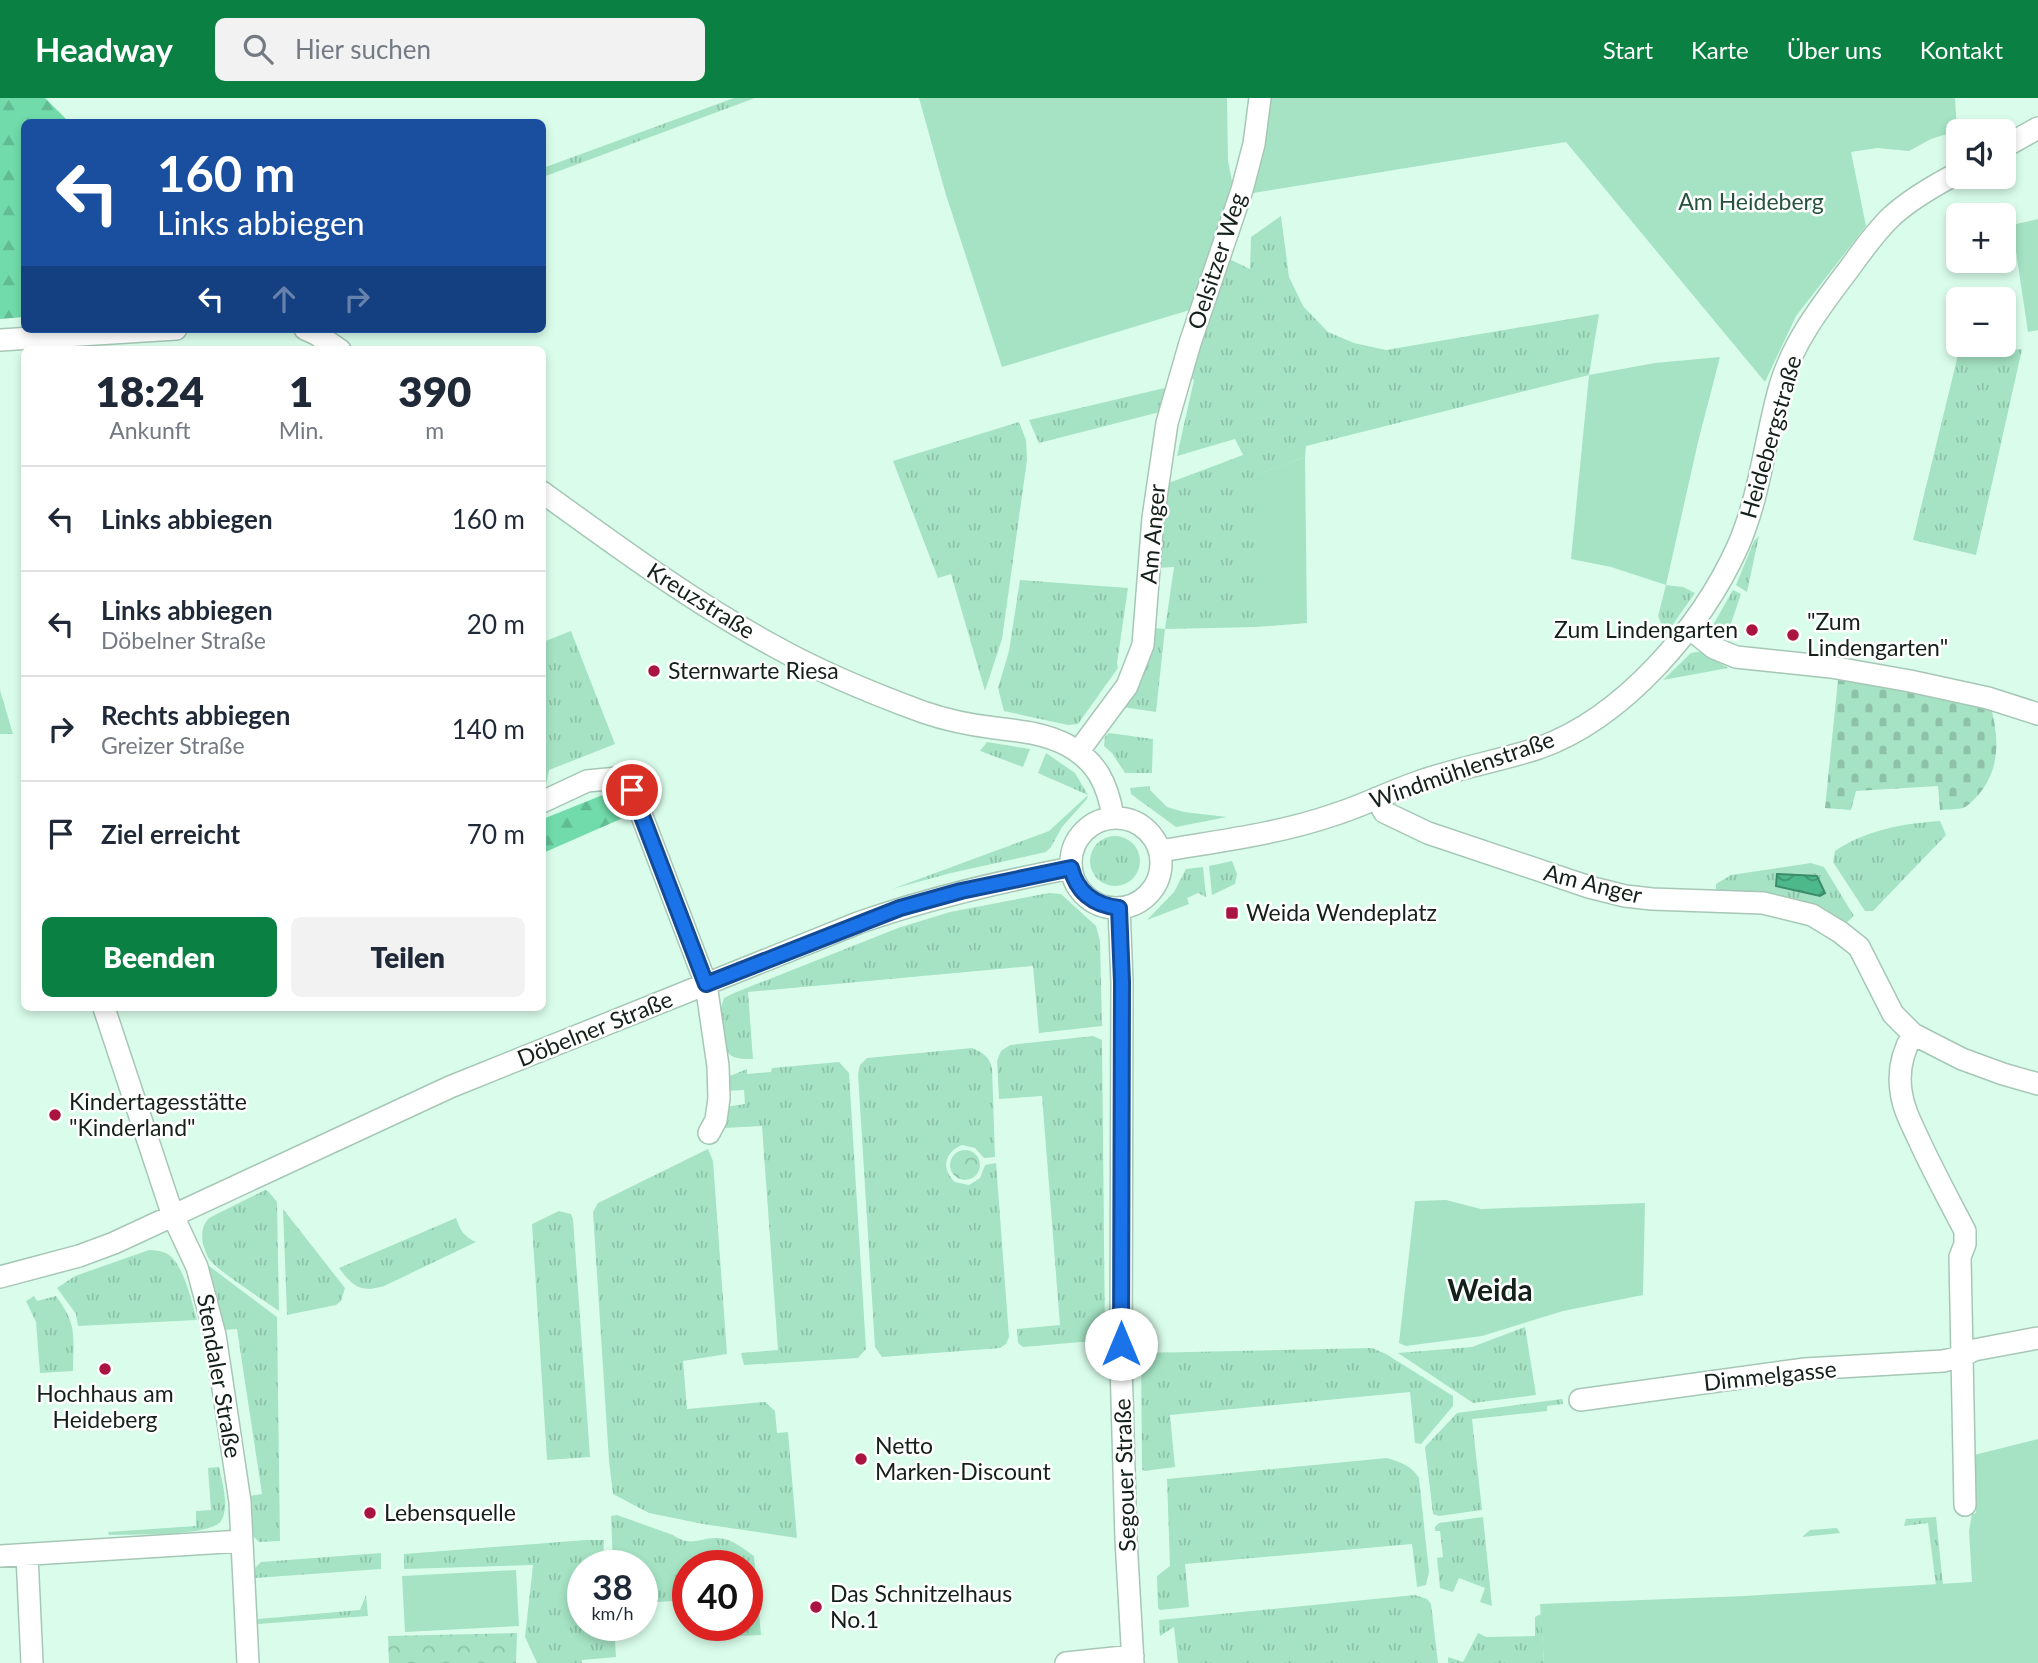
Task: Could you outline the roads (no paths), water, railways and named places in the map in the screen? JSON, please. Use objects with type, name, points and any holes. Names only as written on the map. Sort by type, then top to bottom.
[{"type":"street","name":"Oelsitzer Weg","points":[[1167,423],[1190,343],[1242,190],[1256,132],[1260,98]]},
{"type":"street","points":[[2016,140],[2038,128]]},
{"type":"street","name":"Heidebergstraße","points":[[1689,628],[1711,596],[1738,546],[1753,501],[1780,386],[1804,332],[1889,218],[1922,193],[1946,180]]},
{"type":"street","points":[[0,340],[112,333]]},
{"type":"street","points":[[314,333],[334,346]]},
{"type":"street","name":"Am Anger","points":[[1078,752],[1127,686],[1143,645],[1153,518],[1167,423]]},
{"type":"street","name":"Kreuzstraße","points":[[546,495],[626,553],[723,617],[816,668],[924,712],[958,722],[1041,734],[1078,752],[1096,767],[1110,800],[1113,817]]},
{"type":"street","points":[[1689,628],[1714,648],[1736,657],[1831,667],[1910,681],[1988,698],[2038,714]]},
{"type":"street","name":"Windmühlenstraße","points":[[1160,850],[1234,839],[1334,815],[1421,780],[1541,747],[1566,735],[1616,702],[1653,671],[1689,628]]},
{"type":"street","points":[[546,800],[587,781],[618,778],[632,790],[706,984],[718,1066],[719,1098],[716,1120],[709,1133]]},
{"type":"street","name":"Am Anger","points":[[1377,798],[1384,812],[1428,833],[1589,887],[1625,896],[1652,899],[1763,903],[1812,915],[1859,947],[1893,1014],[1913,1034]]},
{"type":"street","points":[[1113,817],[1134,821],[1142,826],[1149,831],[1160,850],[1161,869],[1156,885],[1145,898],[1130,906],[1103,906],[1089,899],[1078,887],[1071,868],[1071,858],[1077,841],[1085,829],[1098,821],[1113,817]]},
{"type":"street","name":"Döbelner Straße","points":[[0,1277],[79,1256],[114,1243],[450,1087],[900,908],[961,891],[1071,868]]},
{"type":"street","name":"Segouer Straße","points":[[1119,908],[1122,982],[1121,1363],[1133,1660]]},
{"type":"street","name":"Stendaler Straße","points":[[105,1011],[173,1216],[197,1267],[215,1335],[237,1472],[248,1663]]},
{"type":"street","points":[[1965,1505],[1960,1257],[1966,1238],[1906,1110],[1901,1090],[1903,1050],[1913,1034],[1962,1059],[2038,1084]]},
{"type":"street","name":"Dimmelgasse","points":[[1580,1400],[1805,1369],[1943,1361],[1975,1350],[2038,1338]]},
{"type":"street","points":[[0,1556],[242,1548]]},
{"type":"street","points":[[27,1555],[32,1663]]},
{"type":"street","points":[[1066,1663],[1133,1660]]},
{"type":"water","points":[[1777,874],[1817,876],[1825,893],[1820,896],[1776,886]]},
{"type":"place","name":"Zum Lindengarten","points":[[1752,630]]},
{"type":"place","name":"\"Zum Lindengarten\"","points":[[1793,635]]},
{"type":"place","name":"Sternwarte Riesa","points":[[654,671]]},
{"type":"place","name":"Weida Wendeplatz","points":[[1232,913]]},
{"type":"place","name":"Kindertagesstätte \"Kinderland\"","points":[[55,1115]]},
{"type":"place","name":"Hochhaus am Heideberg","points":[[105,1369]]},
{"type":"place","name":"Netto Marken-Discount","points":[[861,1459]]},
{"type":"place","name":"Lebensquelle","points":[[370,1513]]},
{"type":"place","name":"Das Schnitzelhaus No.1","points":[[816,1607]]},
{"type":"district","name":"Weida","points":[[1490,1291]]},
{"type":"park label","name":"Am Heideberg","points":[[1751,202]]}]
